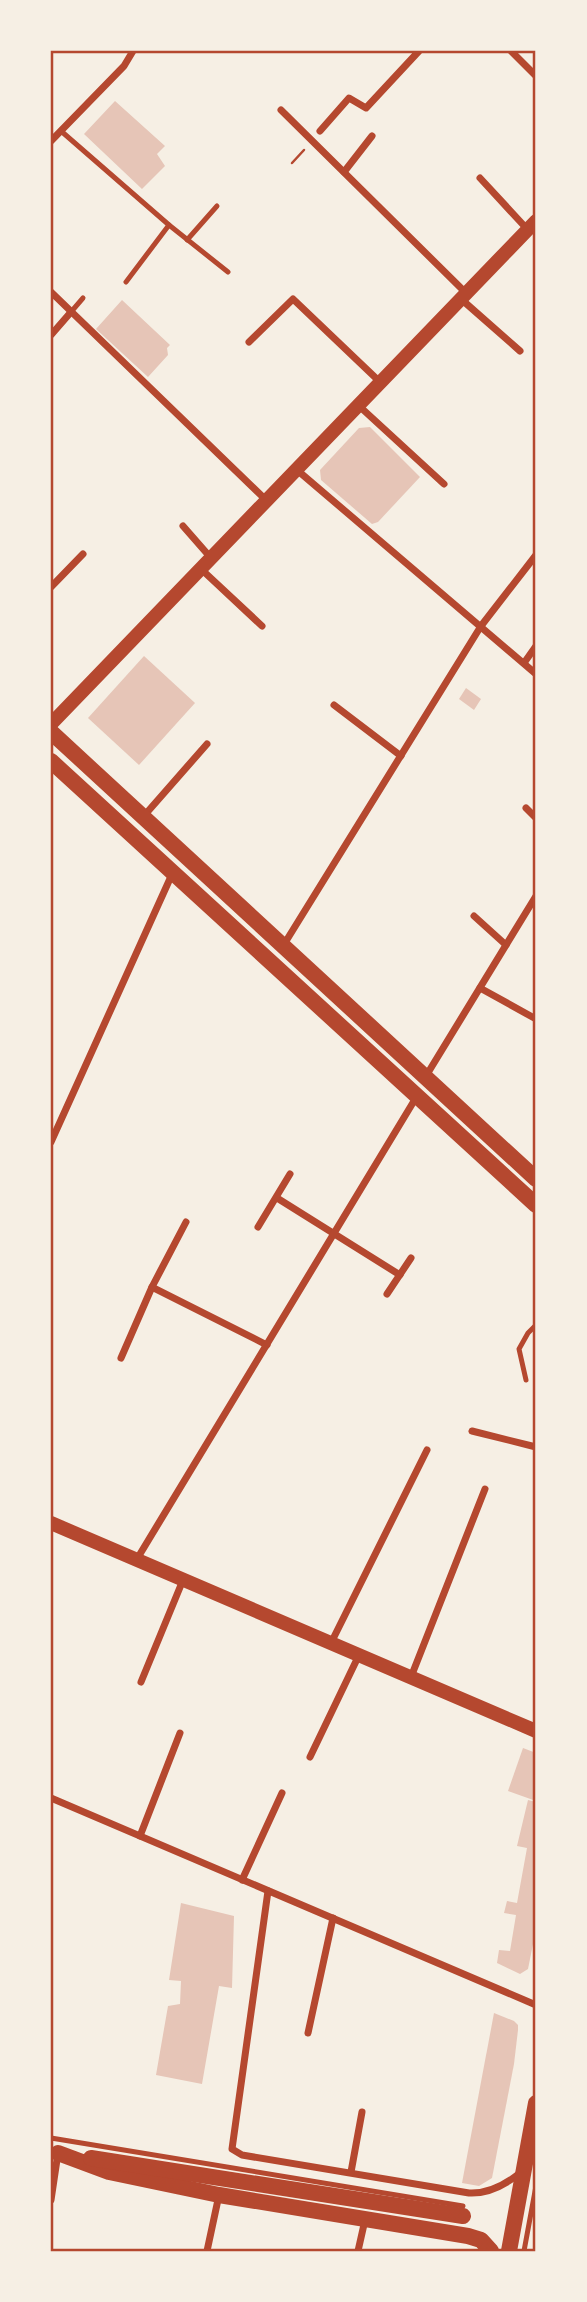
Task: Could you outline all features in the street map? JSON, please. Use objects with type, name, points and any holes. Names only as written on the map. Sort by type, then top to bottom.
[{"type":"main road","points":[[51,724],[532,225]]},
{"type":"main road","points":[[51,732],[536,1179]]},
{"type":"main road","points":[[51,761],[536,1205]]},
{"type":"main road","points":[[51,1523],[536,1731]]},
{"type":"main road","points":[[509,2251],[536,2104]]},
{"type":"main road","points":[[53,2147],[108,2172],[219,2196],[468,2236],[481,2240],[491,2251]]},
{"type":"main road","points":[[53,2147],[463,2211]]},
{"type":"street","points":[[51,141],[124,66],[133,51]]},
{"type":"street","points":[[320,131],[349,97],[366,108],[419,51]]},
{"type":"street","points":[[511,51],[536,76]]},
{"type":"street","points":[[281,110],[520,351]]},
{"type":"street","points":[[344,172],[372,136]]},
{"type":"street","points":[[480,177],[532,225]]},
{"type":"street","points":[[51,292],[267,500]]},
{"type":"street","points":[[249,342],[293,299],[381,382]]},
{"type":"street","points":[[51,335],[71,312]]},
{"type":"street","points":[[358,405],[444,484]]},
{"type":"street","points":[[296,469],[536,674]]},
{"type":"street","points":[[183,526],[211,558]]},
{"type":"street","points":[[51,587],[83,554]]},
{"type":"street","points":[[283,946],[481,626],[536,555]]},
{"type":"street","points":[[200,569],[262,626]]},
{"type":"street","points":[[524,663],[536,646]]},
{"type":"street","points":[[334,705],[401,756]]},
{"type":"street","points":[[142,817],[208,744]]},
{"type":"street","points":[[526,808],[536,817]]},
{"type":"street","points":[[51,1142],[173,872]]},
{"type":"street","points":[[425,1077],[536,896]]},
{"type":"street","points":[[474,916],[506,945]]},
{"type":"street","points":[[480,988],[536,1018]]},
{"type":"street","points":[[137,1560],[417,1096]]},
{"type":"street","points":[[258,1227],[290,1174]]},
{"type":"street","points":[[276,1198],[400,1275]]},
{"type":"street","points":[[121,1358],[152,1287],[186,1222]]},
{"type":"street","points":[[387,1294],[411,1258]]},
{"type":"street","points":[[152,1287],[267,1345]]},
{"type":"street","points":[[472,1430],[536,1447]]},
{"type":"street","points":[[331,1643],[427,1450]]},
{"type":"street","points":[[411,1677],[485,1489]]},
{"type":"street","points":[[141,1682],[183,1580]]},
{"type":"street","points":[[310,1757],[359,1655]]},
{"type":"street","points":[[140,1836],[180,1733]]},
{"type":"street","points":[[242,1880],[282,1793]]},
{"type":"street","points":[[51,1798],[536,2005]]},
{"type":"street","points":[[268,1891],[232,2148],[236,2152],[475,2194],[506,2184],[523,2170]]},
{"type":"street","points":[[308,2034],[333,1919]]},
{"type":"street","points":[[351,2172],[362,2112]]},
{"type":"street","points":[[51,2200],[53,2147]]},
{"type":"street","points":[[207,2251],[219,2196]]},
{"type":"street","points":[[358,2251],[365,2219]]},
{"type":"lane","points":[[61,131],[169,225],[228,272]]},
{"type":"lane","points":[[187,240],[217,206]]},
{"type":"lane","points":[[126,282],[169,225]]},
{"type":"lane","points":[[71,312],[83,299]]},
{"type":"lane","points":[[526,1380],[519,1349],[536,1325]]},
{"type":"lane","points":[[524,2251],[536,2186]]},
{"type":"path","points":[[292,163],[312,141]]},
{"type":"building","points":[[115,101],[165,146],[157,154],[165,166],[142,189],[84,134]]},
{"type":"building","points":[[122,300],[170,345],[167,348],[168,355],[148,377],[96,329]]},
{"type":"building","points":[[370,427],[420,477],[378,522],[372,524],[321,480],[320,470],[359,428]]},
{"type":"building","points":[[144,656],[195,703],[139,765],[88,718]]},
{"type":"building","points":[[466,688],[481,699],[474,710],[459,699]]},
{"type":"building","points":[[523,1748],[536,1753],[536,1801],[508,1791]]},
{"type":"building","points":[[528,1800],[536,1802],[536,1929],[528,1969],[520,1974],[497,1963],[499,1950],[510,1951],[516,1915],[504,1913],[507,1901],[517,1903],[527,1848],[517,1846]]},
{"type":"building","points":[[181,1903],[234,1916],[232,1988],[219,1986],[202,2084],[156,2075],[168,2006],[180,2004],[181,1981],[169,1980]]},
{"type":"building","points":[[494,2013],[514,2021],[518,2030],[492,2178],[479,2186],[462,2183]]}]
